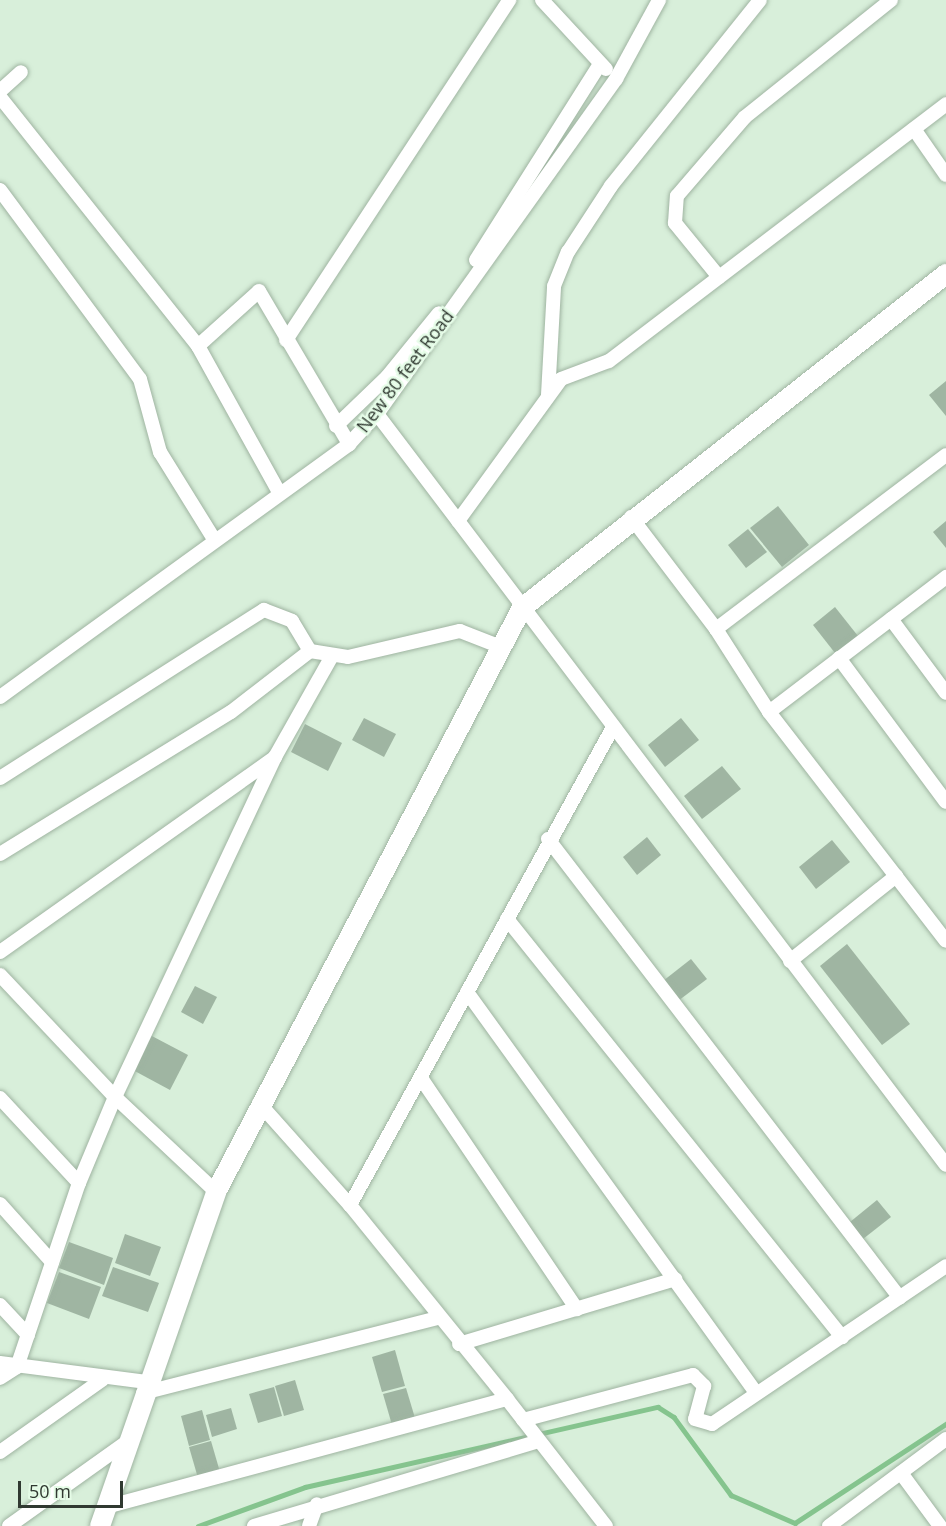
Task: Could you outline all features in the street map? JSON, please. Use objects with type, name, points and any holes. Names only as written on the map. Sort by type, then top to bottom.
[{"type":"street","points":[[286,340],[509,0]]},
{"type":"street","points":[[542,0],[616,79]]},
{"type":"street","name":"New 80 feet Road","points":[[0,697],[214,539],[349,444],[377,414],[616,79],[659,0]]},
{"type":"street","points":[[548,395],[554,286],[568,252],[611,186],[760,0]]},
{"type":"street","points":[[719,277],[675,223],[677,196],[745,117],[891,0]]},
{"type":"street","points":[[336,426],[387,377],[442,309],[600,64]]},
{"type":"street","points":[[0,91],[21,72]]},
{"type":"street","points":[[0,97],[198,346],[279,492]]},
{"type":"street","points":[[458,521],[548,395],[574,371],[609,360],[946,104]]},
{"type":"street","points":[[914,129],[946,175]]},
{"type":"street","points":[[0,190],[140,379],[160,452],[214,539]]},
{"type":"street","points":[[100,1526],[145,1388],[216,1192],[259,1103],[522,608],[631,517],[946,274]]},
{"type":"street","points":[[198,346],[253,292],[267,299],[286,340],[349,444]]},
{"type":"street","points":[[377,414],[612,729],[946,1165]]},
{"type":"street","points":[[716,629],[946,455]]},
{"type":"street","points":[[631,517],[716,629],[769,712],[946,941]]},
{"type":"street","points":[[769,712],[946,577]]},
{"type":"street","points":[[0,778],[264,610],[292,621],[310,651],[332,656],[460,632],[501,647]]},
{"type":"street","points":[[891,619],[946,693]]},
{"type":"street","points":[[0,854],[231,712],[310,651]]},
{"type":"street","points":[[0,1378],[16,1367],[79,1183],[115,1097],[275,757],[332,656]]},
{"type":"street","points":[[839,658],[946,802]]},
{"type":"street","points":[[350,1204],[421,1078],[548,839],[612,729]]},
{"type":"street","points":[[0,952],[275,757]]},
{"type":"street","points":[[548,839],[900,1298]]},
{"type":"street","points":[[790,962],[896,876]]},
{"type":"street","points":[[507,919],[842,1337]]},
{"type":"street","points":[[0,975],[115,1097],[216,1192]]},
{"type":"street","points":[[467,992],[756,1392]]},
{"type":"street","points":[[421,1078],[577,1309]]},
{"type":"street","points":[[0,1098],[79,1183]]},
{"type":"street","points":[[259,1103],[350,1204],[437,1318],[507,1399],[606,1526]]},
{"type":"street","points":[[0,1204],[52,1262]]},
{"type":"street","points":[[523,1420],[693,1375],[704,1386],[695,1419],[712,1424],[756,1392],[946,1266]]},
{"type":"street","points":[[459,1344],[675,1279]]},
{"type":"street","points":[[0,1305],[28,1335]]},
{"type":"street","points":[[0,1363],[145,1388],[437,1318]]},
{"type":"street","points":[[0,1452],[103,1379]]},
{"type":"street","points":[[106,1507],[507,1399]]},
{"type":"street","points":[[835,1525],[946,1440]]},
{"type":"street","points":[[9,1526],[128,1441]]},
{"type":"street","points":[[254,1526],[313,1515],[538,1441]]},
{"type":"street","points":[[901,1473],[940,1526]]},
{"type":"street","points":[[313,1515],[323,1526]]},
{"type":"building","points":[[946,381],[946,416],[929,395]]},
{"type":"building","points":[[778,506],[809,545],[782,567],[750,528]]},
{"type":"building","points":[[946,521],[946,548],[933,532]]},
{"type":"building","points":[[748,529],[767,552],[746,568],[728,545]]},
{"type":"building","points":[[835,607],[858,636],[835,653],[813,625]]},
{"type":"building","points":[[364,718],[396,734],[384,757],[352,740]]},
{"type":"building","points":[[681,718],[699,740],[665,767],[648,745]]},
{"type":"building","points":[[305,724],[342,743],[328,771],[291,752]]},
{"type":"building","points":[[722,766],[741,789],[702,819],[684,796]]},
{"type":"building","points":[[647,837],[661,855],[637,875],[623,857]]},
{"type":"building","points":[[832,840],[850,862],[816,889],[799,867]]},
{"type":"building","points":[[847,944],[910,1024],[882,1045],[820,966]]},
{"type":"building","points":[[691,959],[707,979],[678,1001],[663,981]]},
{"type":"building","points":[[195,986],[217,997],[203,1024],[181,1012]]},
{"type":"building","points":[[150,1035],[188,1055],[170,1090],[131,1069]]},
{"type":"building","points":[[877,1200],[891,1217],[863,1239],[850,1222]]},
{"type":"building","points":[[125,1234],[161,1247],[150,1276],[115,1263]]},
{"type":"building","points":[[69,1242],[113,1258],[104,1285],[59,1268]]},
{"type":"building","points":[[113,1267],[159,1283],[148,1312],[102,1296]]},
{"type":"building","points":[[59,1272],[101,1287],[89,1319],[47,1303]]},
{"type":"building","points":[[395,1350],[405,1386],[382,1392],[372,1357]]},
{"type":"building","points":[[295,1380],[304,1410],[284,1416],[275,1386]]},
{"type":"building","points":[[274,1387],[282,1416],[258,1423],[249,1394]]},
{"type":"building","points":[[406,1388],[415,1418],[392,1425],[383,1394]]},
{"type":"building","points":[[231,1408],[237,1429],[212,1437],[206,1415]]},
{"type":"building","points":[[202,1410],[210,1440],[189,1446],[181,1416]]},
{"type":"building","points":[[211,1441],[220,1472],[198,1478],[189,1447]]},
{"type":"waterway","points":[[198,1526],[305,1487],[658,1407],[674,1417],[731,1495],[795,1523],[946,1424]]}]
